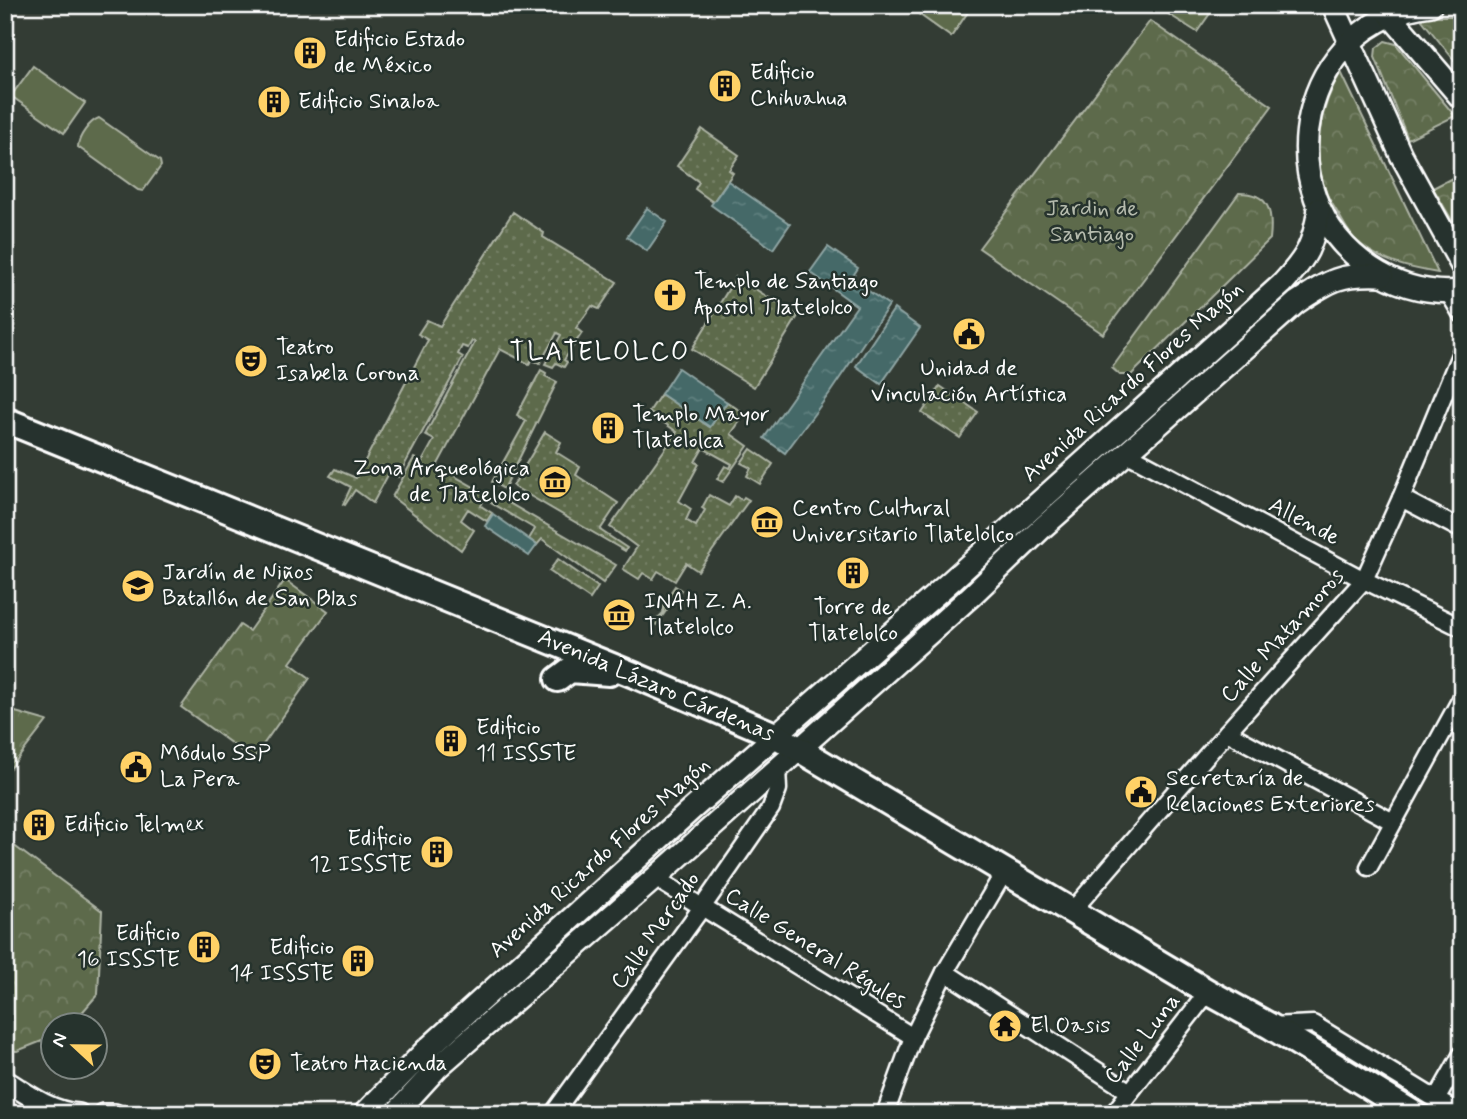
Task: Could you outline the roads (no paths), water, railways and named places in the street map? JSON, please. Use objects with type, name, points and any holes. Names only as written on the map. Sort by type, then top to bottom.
[{"type":"main road","points":[[1333,5],[1401,155],[1462,266]]},
{"type":"main road","points":[[1421,6],[1386,10],[1349,43],[1334,61],[1318,88],[1309,118],[1305,149],[1309,180],[1319,209],[1346,248],[1382,275],[1398,283],[1420,289],[1456,291]]},
{"type":"main road","points":[[1386,10],[1462,99]]},
{"type":"main road","name":"Avenida Ricardo Flores Magón","points":[[364,1114],[425,1051],[1282,284],[1300,264],[1314,240],[1319,209]]},
{"type":"main road","name":"Avenida Ricardo Flores Magón","points":[[395,1114],[438,1067],[655,878],[971,596],[1042,528],[1296,303],[1338,278],[1355,274],[1382,275]]},
{"type":"main road","name":"Avenida Lázaro Cárdenas","points":[[5,421],[634,675],[775,735],[1270,1026],[1414,1114]]},
{"type":"main road","points":[[558,679],[570,670],[634,675]]},
{"type":"street","points":[[1456,291],[1462,312]]},
{"type":"street","name":"Calle Matamoros","points":[[1072,911],[1227,732],[1364,580],[1462,350]]},
{"type":"street","name":"Allende","points":[[1126,453],[1364,580],[1462,628]]},
{"type":"street","points":[[1401,498],[1462,530]]},
{"type":"street","points":[[1370,867],[1462,697]]},
{"type":"street","points":[[1227,732],[1393,822]]},
{"type":"street","name":"Calle Mercado","points":[[553,1114],[771,808],[778,789],[777,768]]},
{"type":"street","points":[[885,1114],[913,1037],[945,972],[1004,871]]},
{"type":"street","name":"Calle General Régules","points":[[655,878],[913,1037]]},
{"type":"street","points":[[945,972],[1130,1091]]},
{"type":"street","name":"Calle Luna","points":[[1112,1114],[1209,992]]},
{"type":"street","points":[[1270,1026],[1313,1024],[1460,1114]]},
{"type":"street","points":[[1436,1100],[1462,1054]]},
{"type":"street","points":[[5,1080],[33,1098],[63,1112],[79,1114]]},
{"type":"street","points":[[103,1114],[115,1114]]},
{"type":"water","points":[[728,181],[790,224],[773,249],[711,205]]},
{"type":"water","points":[[647,208],[667,222],[647,251],[627,237]]},
{"type":"water","points":[[828,247],[858,268],[851,279],[889,305],[785,453],[764,438],[857,306],[810,272]]},
{"type":"water","points":[[894,309],[920,328],[881,384],[856,366]]},
{"type":"water","points":[[678,368],[727,402],[710,427],[661,394]]},
{"type":"water","points":[[493,514],[537,545],[529,556],[485,526]]},
{"type":"place","name":"Edificio Estado de México","points":[[310,53]]},
{"type":"place","name":"Edificio Chihuahua","points":[[725,86]]},
{"type":"place","name":"Edificio Sinaloa","points":[[274,102]]},
{"type":"place","name":"Templo de Santiago Apostol Tlatelolco","points":[[670,295]]},
{"type":"place","name":"Unidad de Vinculación Artística","points":[[969,334]]},
{"type":"place","name":"Teatro Isabela Corona","points":[[251,361]]},
{"type":"place","name":"Templo Mayor Tlatelolca","points":[[608,428]]},
{"type":"place","name":"Zona Arqueológica de Tlatelolco","points":[[555,482]]},
{"type":"place","name":"Centro Cultural Universitario Tlatelolco","points":[[767,522]]},
{"type":"place","name":"Torre de Tlatelolco","points":[[853,573]]},
{"type":"place","name":"Jardín de Niños Batallón de San Blas","points":[[138,586]]},
{"type":"place","name":"INAH Z. A. Tlatelolco","points":[[619,615]]},
{"type":"place","name":"Edificio 11 ISSSTE","points":[[451,741]]},
{"type":"place","name":"Módulo SSP La Pera","points":[[136,767]]},
{"type":"place","name":"Secretaría de Relaciones Exteriores","points":[[1141,792]]},
{"type":"place","name":"Edificio Telmex","points":[[39,825]]},
{"type":"place","name":"Edificio 12 ISSSTE","points":[[437,852]]},
{"type":"place","name":"Edificio 16 ISSSTE","points":[[204,947]]},
{"type":"place","name":"Edificio 14 ISSSTE","points":[[358,961]]},
{"type":"place","name":"El Oasis","points":[[1005,1026]]},
{"type":"place","name":"Teatro Hacienda","points":[[265,1064]]},
{"type":"district","name":"TLATELOLCO","points":[[600,353]]},
{"type":"park label","name":"Jardin de Santiago","points":[[1092,222]]}]
